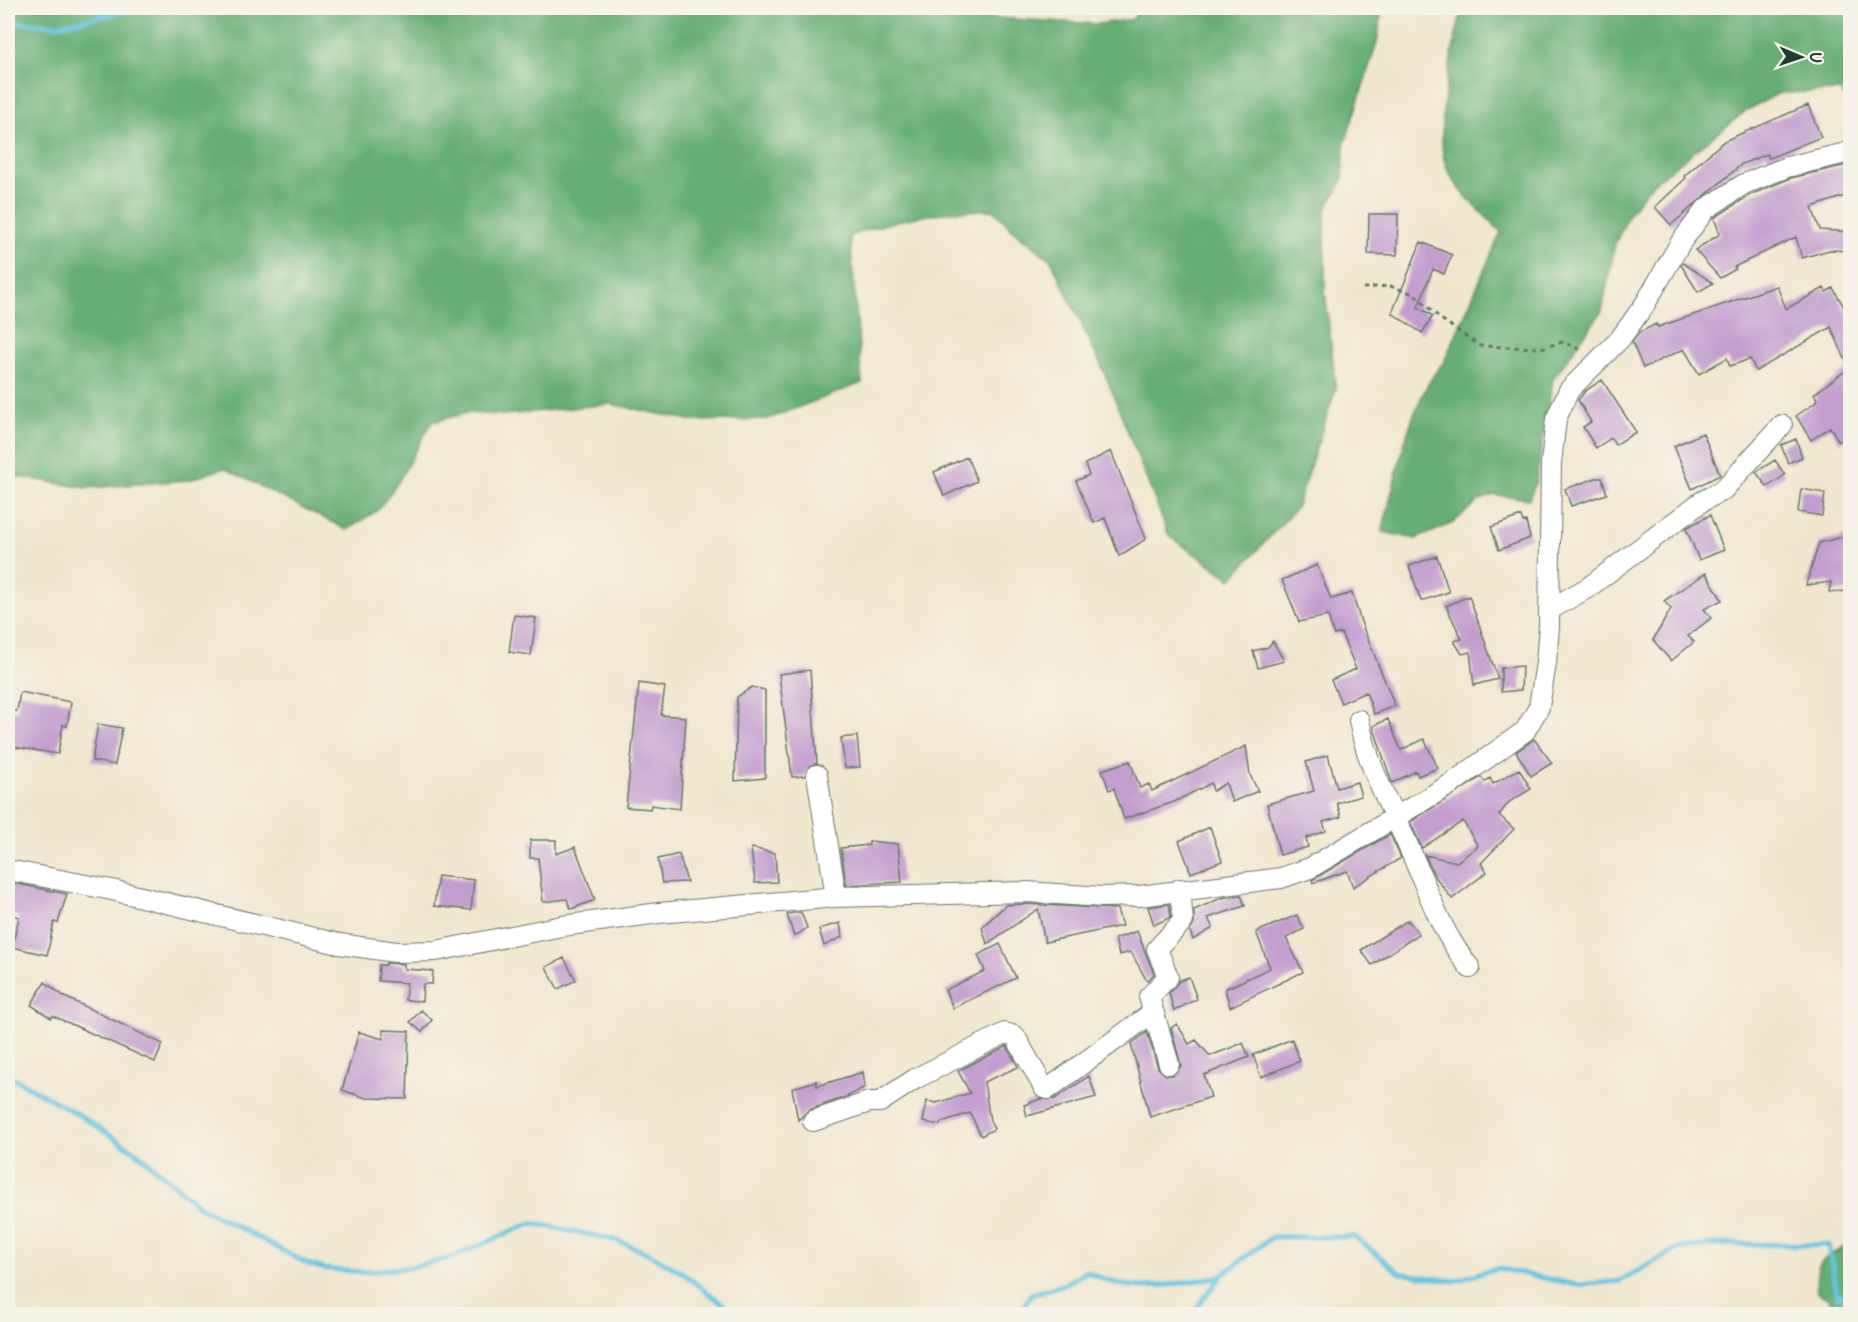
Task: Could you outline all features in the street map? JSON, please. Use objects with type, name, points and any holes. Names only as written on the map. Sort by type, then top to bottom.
[{"type":"street","points":[[8,870],[112,890],[339,944],[396,952],[436,951],[562,926],[658,913],[836,897],[1028,892],[1102,897],[1139,896],[1180,889],[1240,885],[1281,878],[1310,868],[1451,784],[1525,731],[1539,707],[1546,663],[1549,610],[1548,508],[1556,419],[1569,390],[1620,339],[1645,304],[1681,242],[1706,209],[1744,184],[1787,167],[1851,152]]},
{"type":"street","points":[[1549,610],[1589,587],[1701,502],[1723,490],[1782,425]]},
{"type":"street","points":[[1359,720],[1369,764],[1413,857],[1440,924],[1452,946],[1470,968]]},
{"type":"street","points":[[818,775],[836,897]]},
{"type":"street","points":[[1169,1064],[1149,1000],[1150,992],[1168,977],[1157,949],[1183,921],[1180,889]]},
{"type":"street","points":[[813,1121],[869,1102],[880,1102],[915,1079],[1005,1033],[1015,1036],[1044,1088],[1048,1089],[1152,1013]]},
{"type":"path","points":[[1363,288],[1390,286],[1414,294],[1442,319],[1480,346],[1541,348],[1563,342],[1583,351],[1593,364]]},
{"type":"green space","points":[[8,8],[826,8],[1098,24],[1133,19],[1140,8],[1382,8],[1377,42],[1344,146],[1343,180],[1325,211],[1325,291],[1336,389],[1296,508],[1231,579],[1169,536],[1105,374],[1051,260],[1016,233],[993,210],[920,216],[885,224],[850,236],[862,383],[768,419],[695,421],[610,404],[503,415],[467,413],[432,422],[398,482],[378,510],[347,530],[224,468],[189,480],[87,488],[8,475]]},
{"type":"green space","points":[[1462,8],[1850,8],[1850,103],[1840,91],[1779,93],[1746,111],[1651,185],[1630,212],[1615,244],[1602,311],[1553,379],[1536,482],[1529,499],[1493,495],[1478,501],[1453,523],[1416,539],[1382,532],[1398,466],[1421,398],[1444,362],[1501,232],[1458,186],[1447,168],[1443,154],[1443,113]]},
{"type":"green space","points":[[1850,1244],[1850,1314],[1814,1314],[1832,1301],[1817,1292],[1816,1281],[1819,1266],[1828,1257]]},
{"type":"building","points":[[1808,105],[1821,137],[1769,158],[1767,154],[1742,164],[1671,225],[1655,207],[1686,178],[1684,176],[1724,141]]},
{"type":"building","points":[[1851,164],[1851,194],[1812,207],[1820,230],[1851,232],[1851,251],[1829,250],[1802,258],[1796,237],[1734,267],[1736,269],[1720,278],[1695,250],[1720,234],[1714,218],[1750,195],[1791,178]]},
{"type":"building","points":[[1369,214],[1398,214],[1397,255],[1368,254]]},
{"type":"building","points":[[1421,242],[1452,255],[1444,274],[1433,269],[1418,307],[1433,316],[1422,333],[1392,313]]},
{"type":"building","points":[[1683,263],[1713,283],[1698,292],[1681,265]]},
{"type":"building","points":[[1777,286],[1786,309],[1824,288],[1826,292],[1833,288],[1851,319],[1851,434],[1839,442],[1830,427],[1811,440],[1796,416],[1815,403],[1817,399],[1814,394],[1849,368],[1831,327],[1756,371],[1750,359],[1730,366],[1727,358],[1699,374],[1684,349],[1643,368],[1632,342],[1640,332],[1656,324],[1658,327]]},
{"type":"building","points":[[1602,380],[1636,432],[1615,445],[1611,438],[1596,448],[1583,427],[1591,422],[1578,400],[1585,391]]},
{"type":"building","points":[[1703,433],[1720,475],[1692,489],[1674,446]]},
{"type":"building","points":[[1796,439],[1802,457],[1788,463],[1781,445]]},
{"type":"building","points":[[1111,451],[1146,539],[1119,556],[1105,518],[1094,523],[1076,481],[1089,475],[1085,464]]},
{"type":"building","points":[[967,457],[977,481],[944,496],[934,472]]},
{"type":"building","points":[[1775,460],[1785,475],[1767,487],[1756,472]]},
{"type":"building","points":[[1602,478],[1607,494],[1571,506],[1565,489]]},
{"type":"building","points":[[1801,489],[1825,493],[1822,516],[1798,512]]},
{"type":"building","points":[[1710,515],[1724,550],[1699,560],[1686,528]]},
{"type":"building","points":[[1521,516],[1523,522],[1526,521],[1530,538],[1499,550],[1491,527]]},
{"type":"building","points":[[1851,535],[1851,591],[1829,592],[1831,582],[1806,585],[1819,543]]},
{"type":"building","points":[[1437,556],[1449,592],[1421,601],[1409,566]]},
{"type":"building","points":[[1317,565],[1331,599],[1352,593],[1361,622],[1395,706],[1374,714],[1366,692],[1341,703],[1331,680],[1356,669],[1341,633],[1334,635],[1328,616],[1299,622],[1282,580]]},
{"type":"building","points":[[1706,573],[1722,600],[1704,609],[1711,618],[1688,636],[1694,642],[1671,661],[1653,640],[1671,609],[1664,601]]},
{"type":"building","points":[[1469,596],[1498,679],[1474,685],[1470,652],[1462,654],[1454,641],[1462,639],[1446,606]]},
{"type":"building","points":[[514,615],[536,618],[531,655],[509,652]]},
{"type":"building","points":[[1273,641],[1284,661],[1258,668],[1253,651],[1268,647]]},
{"type":"building","points":[[1522,666],[1521,690],[1501,692],[1501,668]]},
{"type":"building","points":[[810,670],[817,763],[809,766],[805,776],[792,777],[779,674]]},
{"type":"building","points":[[639,683],[665,687],[661,715],[686,717],[680,809],[651,805],[650,809],[626,807]]},
{"type":"building","points":[[752,687],[765,690],[765,778],[735,781],[737,697]]},
{"type":"building","points":[[20,692],[71,702],[67,726],[63,725],[58,754],[8,746],[8,710],[17,711]]},
{"type":"building","points":[[1388,719],[1401,750],[1424,739],[1438,768],[1418,776],[1416,771],[1392,783],[1373,726]]},
{"type":"building","points":[[98,724],[122,728],[115,765],[92,761]]},
{"type":"building","points":[[857,736],[860,767],[845,768],[841,738]]},
{"type":"building","points":[[1534,739],[1552,763],[1531,776],[1516,752]]},
{"type":"building","points":[[1246,746],[1250,775],[1258,791],[1232,802],[1226,783],[1213,791],[1211,783],[1174,802],[1124,819],[1114,788],[1109,790],[1102,770],[1130,761],[1140,788],[1149,784],[1152,791]]},
{"type":"building","points":[[1328,755],[1337,788],[1357,782],[1361,796],[1337,803],[1341,817],[1323,822],[1326,831],[1306,838],[1308,847],[1280,855],[1267,804],[1314,791],[1306,762]]},
{"type":"building","points":[[1519,769],[1531,789],[1509,802],[1499,815],[1514,829],[1481,863],[1487,872],[1452,899],[1434,875],[1425,855],[1457,862],[1478,846],[1463,821],[1422,848],[1410,822],[1481,777],[1485,782],[1490,778],[1493,784]]},
{"type":"building","points":[[1210,827],[1222,861],[1191,873],[1179,841]]},
{"type":"building","points":[[1390,834],[1401,858],[1353,887],[1347,871],[1313,883],[1312,880]]},
{"type":"building","points":[[530,840],[556,840],[556,854],[575,847],[595,900],[571,909],[567,899],[543,902],[538,858],[530,858]]},
{"type":"building","points":[[869,841],[898,844],[902,882],[846,885],[841,848],[869,845]]},
{"type":"building","points":[[751,848],[775,853],[777,882],[755,883]]},
{"type":"building","points":[[679,854],[687,882],[662,883],[658,859]]},
{"type":"building","points":[[438,876],[474,880],[471,910],[434,906]]},
{"type":"building","points":[[8,882],[67,894],[58,923],[54,922],[47,955],[12,947],[19,917],[8,914]]},
{"type":"building","points":[[1241,895],[1245,906],[1208,918],[1213,928],[1193,940],[1190,931],[1194,924],[1194,910],[1221,898]]},
{"type":"building","points":[[1169,904],[1171,917],[1154,925],[1148,907]]},
{"type":"building","points":[[1006,905],[1117,909],[1122,926],[1045,942],[1038,909],[987,944],[982,927]]},
{"type":"building","points":[[801,912],[807,928],[794,937],[787,914]]},
{"type":"building","points":[[1297,915],[1304,929],[1286,938],[1303,972],[1230,1007],[1225,989],[1270,968],[1256,932]]},
{"type":"building","points":[[1408,920],[1419,934],[1372,965],[1361,950]]},
{"type":"building","points":[[840,923],[842,937],[824,946],[819,929]]},
{"type":"building","points":[[1137,931],[1154,974],[1147,981],[1131,952],[1119,955],[1115,939]]},
{"type":"building","points":[[1000,944],[1016,978],[953,1008],[945,990],[985,971],[978,955]]},
{"type":"building","points":[[564,958],[576,980],[558,989],[546,967]]},
{"type":"building","points":[[386,963],[404,964],[404,969],[433,971],[432,984],[423,984],[422,1001],[405,1000],[407,983],[378,981],[379,965],[386,965]]},
{"type":"building","points":[[1189,977],[1197,999],[1174,1011],[1169,993],[1179,981]]},
{"type":"building","points":[[45,982],[65,997],[163,1044],[155,1062],[53,1016],[51,1018],[31,1005]]},
{"type":"building","points":[[421,1010],[432,1020],[422,1032],[410,1022]]},
{"type":"building","points":[[1177,1024],[1189,1044],[1196,1040],[1210,1056],[1243,1043],[1249,1057],[1204,1075],[1211,1097],[1150,1117],[1131,1044],[1147,1032],[1158,1068],[1166,1075],[1173,1075],[1181,1066],[1171,1028]]},
{"type":"building","points":[[383,1030],[409,1031],[407,1099],[366,1098],[342,1090],[359,1032],[383,1039]]},
{"type":"building","points":[[1292,1039],[1300,1061],[1261,1077],[1253,1055]]},
{"type":"building","points":[[1007,1046],[1018,1067],[984,1082],[990,1121],[994,1129],[981,1136],[970,1113],[941,1122],[940,1125],[923,1122],[927,1101],[936,1103],[970,1093],[958,1071]]},
{"type":"building","points":[[863,1072],[865,1087],[846,1097],[809,1110],[798,1120],[792,1088],[816,1081],[817,1086]]},
{"type":"building","points":[[1089,1076],[1096,1097],[1027,1116],[1024,1105],[1040,1099],[1055,1099]]},
{"type":"waterway","points":[[8,22],[57,25],[143,8]]},
{"type":"waterway","points":[[8,1075],[79,1115],[139,1154],[200,1207],[308,1264],[325,1269],[363,1272],[412,1267],[450,1258],[531,1223],[615,1240],[648,1253],[681,1272],[736,1314]]},
{"type":"waterway","points":[[1192,1314],[1222,1275],[1272,1237],[1355,1237],[1400,1273],[1454,1281],[1497,1268],[1577,1285],[1620,1281],[1679,1248],[1725,1244],[1828,1245],[1838,1297],[1850,1294]]},
{"type":"waterway","points":[[1019,1314],[1031,1294],[1065,1284],[1087,1271],[1104,1279],[1137,1287],[1169,1285],[1221,1276]]}]
